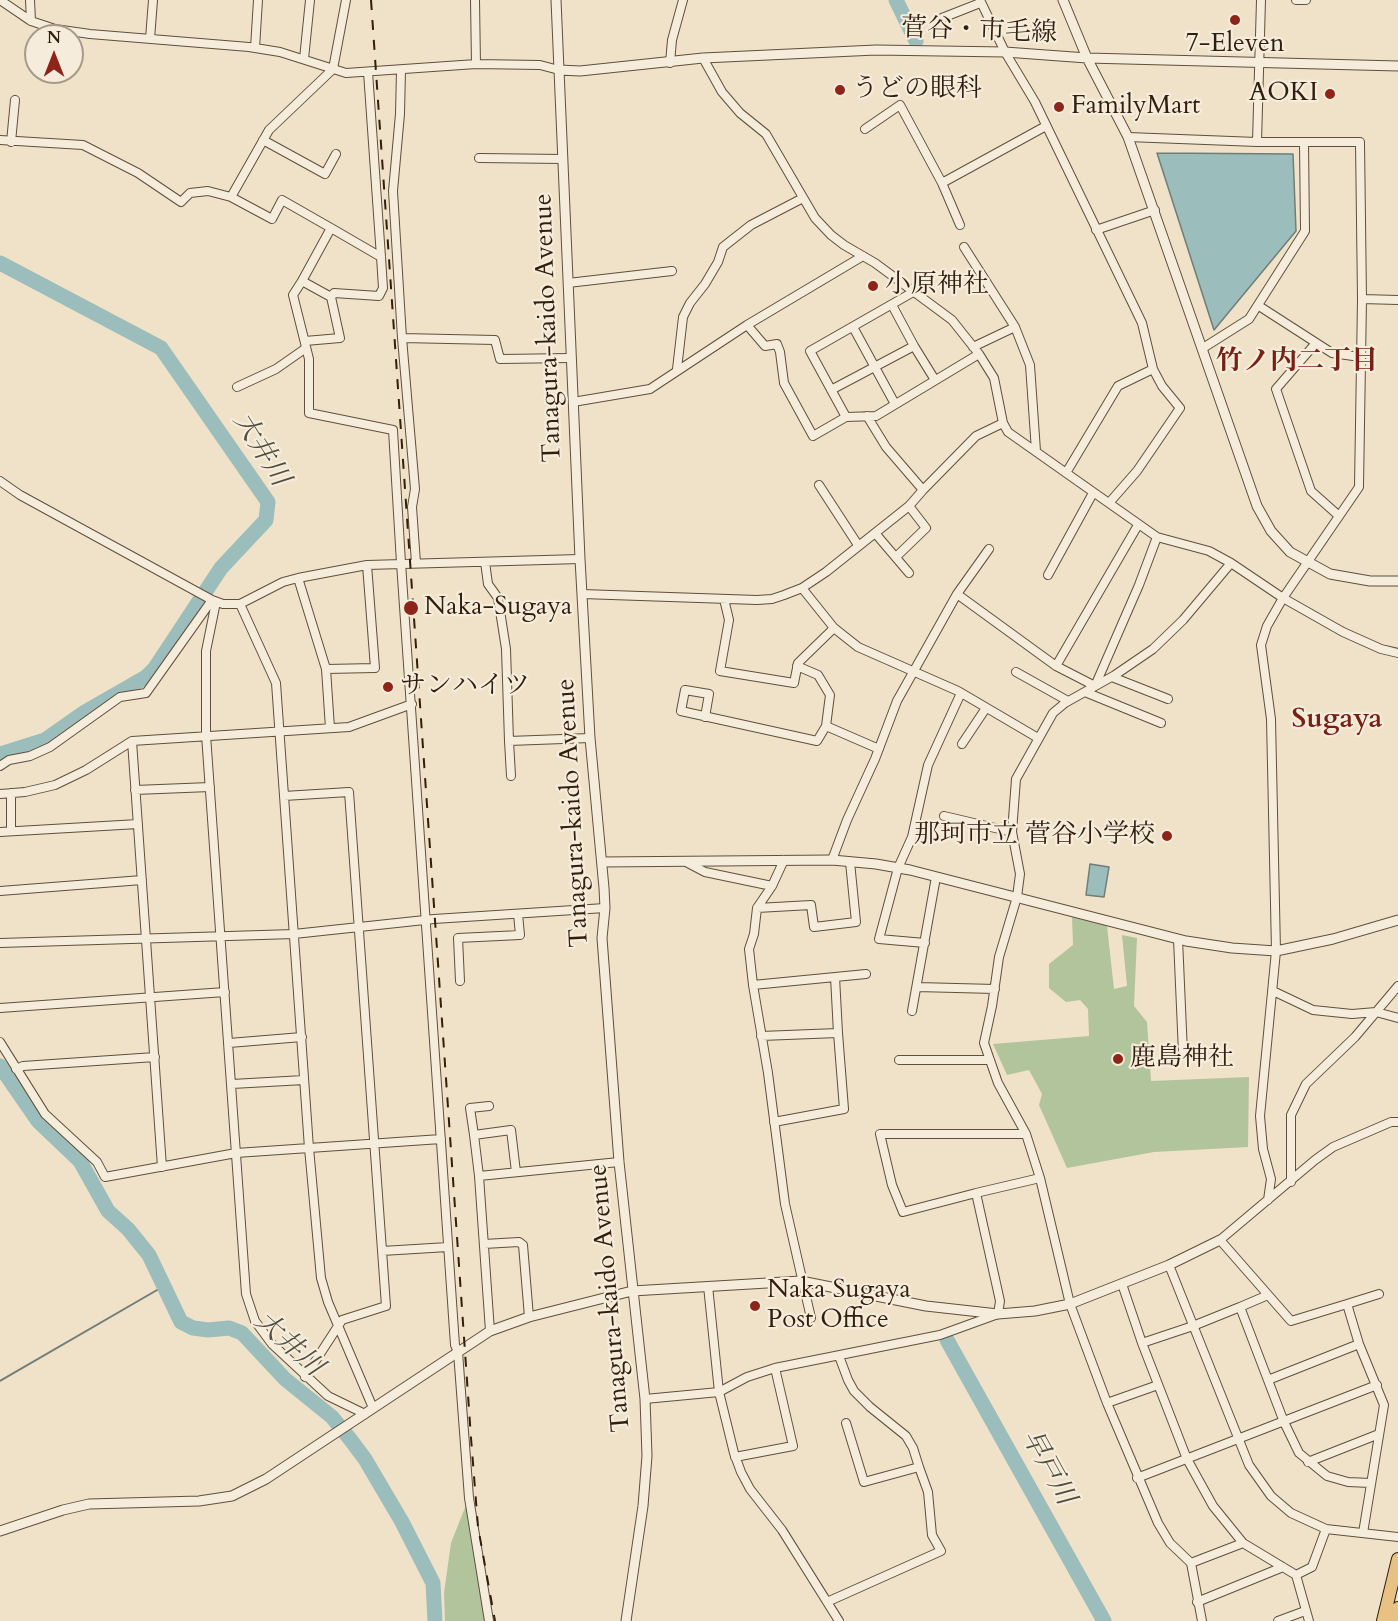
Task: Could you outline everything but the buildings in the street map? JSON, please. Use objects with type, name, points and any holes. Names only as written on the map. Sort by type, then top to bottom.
[{"type":"highway","points":[[1383,1621],[1398,1559]]},
{"type":"highway","points":[[1395,1621],[1398,1608]]},
{"type":"street","points":[[0,0],[31,21],[55,29],[255,48],[304,59],[346,73],[476,64],[540,65],[559,70]]},
{"type":"street","points":[[30,0],[31,21]]},
{"type":"street","points":[[150,39],[153,0]]},
{"type":"street","points":[[255,48],[258,0]]},
{"type":"street","points":[[304,59],[310,0]]},
{"type":"street","points":[[231,197],[269,130],[333,69],[346,0]]},
{"type":"street","points":[[475,0],[476,64]]},
{"type":"street","name":"Tanagura-kaido Avenue","points":[[556,0],[580,559],[590,738],[605,908],[602,938],[619,1162],[645,1399],[646,1456],[643,1506],[626,1621]]},
{"type":"street","points":[[670,63],[672,40],[683,0]]},
{"type":"street","points":[[1063,0],[1088,58],[1128,137],[1257,506],[1271,531],[1290,552],[1330,574],[1370,581],[1398,581]]},
{"type":"street","points":[[1257,142],[1262,0]]},
{"type":"street","points":[[1296,0],[1306,0]]},
{"type":"street","points":[[942,18],[980,1],[1005,52],[1035,102],[1142,323],[1153,369],[1162,386],[1179,408],[1176,417],[1137,471],[1109,503]]},
{"type":"street","name":"菅谷・市毛線","points":[[559,70],[580,71],[703,58],[876,50],[1005,52],[1088,58],[1398,66]]},
{"type":"street","points":[[703,58],[722,92],[740,113],[766,134],[815,218],[831,235],[915,291],[952,320],[979,354],[994,378],[1003,423],[1008,432],[1157,537],[1209,551],[1343,633],[1398,653]]},
{"type":"street","points":[[401,70],[400,114],[393,191],[402,338],[415,489],[412,507],[416,563]]},
{"type":"street","points":[[331,297],[334,293],[379,296],[383,288],[368,72]]},
{"type":"street","points":[[11,142],[15,100]]},
{"type":"street","points":[[865,129],[900,105],[942,183],[960,225]]},
{"type":"street","points":[[942,183],[1046,126]]},
{"type":"street","points":[[1128,137],[1257,142],[1360,142],[1362,299],[1359,487],[1283,598],[1267,626],[1261,645],[1271,719],[1276,951],[1260,1116],[1263,1149],[1270,1179],[1268,1200]]},
{"type":"street","points":[[0,140],[83,145],[138,172],[181,201],[190,193],[208,191],[231,197],[272,219],[282,200],[381,257]]},
{"type":"street","points":[[263,140],[325,174],[336,154]]},
{"type":"street","points":[[1203,348],[1249,319],[1305,231],[1304,142]]},
{"type":"street","points":[[479,158],[563,159]]},
{"type":"street","points":[[677,369],[683,317],[718,262],[723,247],[751,225],[803,198]]},
{"type":"street","points":[[1096,230],[1155,210]]},
{"type":"street","points":[[331,228],[293,296],[309,359],[309,412],[393,430],[455,1345],[458,1352],[469,1498],[489,1621]]},
{"type":"street","points":[[964,247],[1015,327],[1030,365],[1036,451]]},
{"type":"street","points":[[573,402],[650,389],[677,369],[747,325],[863,256]]},
{"type":"street","points":[[568,283],[672,271]]},
{"type":"street","points":[[237,387],[276,369],[306,344],[340,338],[331,297],[302,281]]},
{"type":"street","points":[[846,417],[810,351],[915,291]]},
{"type":"street","points":[[1362,299],[1398,300]]},
{"type":"street","points":[[892,305],[935,380]]},
{"type":"street","points":[[1259,306],[1332,354],[1360,357]]},
{"type":"street","points":[[747,325],[765,346],[777,344],[784,383],[813,436],[846,417],[876,416],[979,354]]},
{"type":"street","points":[[853,327],[896,404]]},
{"type":"street","points":[[973,347],[1015,327]]},
{"type":"street","points":[[402,338],[495,340],[500,359],[571,358]]},
{"type":"street","points":[[1316,344],[1276,389],[1311,491],[1339,516]]},
{"type":"street","points":[[831,390],[914,346]]},
{"type":"street","points":[[1066,472],[1118,386],[1153,369]]},
{"type":"street","points":[[867,416],[886,447],[922,490]]},
{"type":"street","points":[[582,594],[772,599],[802,588],[826,572],[909,506],[976,436],[1003,423]]},
{"type":"street","points":[[0,481],[20,495],[213,600],[229,604],[240,604],[283,582],[368,565],[580,559]]},
{"type":"street","points":[[819,485],[858,545]]},
{"type":"street","points":[[1048,575],[1093,493]]},
{"type":"street","points":[[897,556],[926,528],[909,506]]},
{"type":"street","points":[[1056,666],[1138,525]]},
{"type":"street","points":[[875,533],[897,556],[909,573]]},
{"type":"street","points":[[1095,686],[1139,585],[1157,537]]},
{"type":"street","points":[[832,860],[897,701],[957,594],[989,549]]},
{"type":"street","points":[[485,562],[488,584],[498,598],[506,649],[511,776]]},
{"type":"street","points":[[1202,1621],[1191,1563],[1170,1544],[1158,1524],[1107,1403],[1070,1304],[1040,1179],[1026,1134],[998,1083],[984,1043],[999,957],[1017,897],[1020,874],[1012,832],[1016,779],[1053,713],[1068,701],[1112,677],[1153,649],[1184,620],[1231,563]]},
{"type":"street","points":[[326,669],[375,668],[368,565]]},
{"type":"street","points":[[298,578],[326,669],[330,728]]},
{"type":"street","points":[[802,588],[834,628],[858,647],[962,693],[1038,738]]},
{"type":"street","points":[[957,594],[1056,666],[1095,686]]},
{"type":"street","points":[[724,599],[729,620],[720,670],[794,683],[798,663],[834,628]]},
{"type":"street","points":[[213,600],[206,651],[206,735],[246,1294],[255,1321],[272,1344],[305,1377],[328,1396],[369,1411]]},
{"type":"street","points":[[0,766],[9,760],[30,756],[50,747],[120,697],[146,693],[213,600]]},
{"type":"street","points":[[240,604],[276,683],[309,1148],[321,1278],[327,1302],[369,1411]]},
{"type":"street","points":[[705,717],[817,741],[826,726],[830,695],[818,675],[797,666]]},
{"type":"street","points":[[1016,672],[1068,701]]},
{"type":"street","points":[[1112,677],[1168,699]]},
{"type":"street","points":[[1085,692],[1161,723]]},
{"type":"street","points":[[925,943],[879,939],[898,868],[912,837],[928,765],[962,693]]},
{"type":"street","points":[[0,794],[39,790],[63,782],[86,771],[132,741],[349,727],[412,704]]},
{"type":"street","points":[[962,744],[986,708]]},
{"type":"street","points":[[826,726],[879,748]]},
{"type":"street","points":[[509,741],[590,738]]},
{"type":"street","points":[[132,741],[162,1167]]},
{"type":"street","points":[[135,790],[210,787]]},
{"type":"street","points":[[284,796],[349,792],[386,1306],[342,1320],[305,1377]]},
{"type":"street","points":[[11,793],[11,831]]},
{"type":"street","points":[[944,816],[1012,832]]},
{"type":"street","points":[[0,832],[138,824]]},
{"type":"street","points":[[783,860],[772,886],[757,908],[754,934],[749,949],[785,1204],[811,1318]]},
{"type":"street","points":[[602,862],[832,860],[898,868],[1178,939],[1232,948],[1276,951],[1333,939],[1398,920]]},
{"type":"street","points":[[686,862],[705,872],[772,886]]},
{"type":"street","points":[[757,908],[811,905],[814,927],[856,922],[850,862]]},
{"type":"street","points":[[912,1011],[936,877]]},
{"type":"street","points":[[0,891],[142,880]]},
{"type":"street","points":[[0,943],[294,934],[426,920],[605,908]]},
{"type":"street","points":[[460,981],[458,938],[520,935],[518,914]]},
{"type":"street","points":[[1178,939],[1183,1053]]},
{"type":"street","points":[[753,985],[866,974]]},
{"type":"street","points":[[774,1122],[844,1109],[835,977]]},
{"type":"street","points":[[1291,1182],[1291,1115],[1306,1084],[1355,1037],[1398,986]]},
{"type":"street","points":[[917,987],[995,989]]},
{"type":"street","points":[[1273,991],[1313,1010],[1352,1014],[1376,1012],[1398,1018]]},
{"type":"street","points":[[0,1008],[225,992]]},
{"type":"street","points":[[761,1036],[838,1033]]},
{"type":"street","points":[[229,1043],[302,1037]]},
{"type":"street","points":[[0,1042],[45,1114],[98,1162],[105,1177],[236,1153],[441,1139]]},
{"type":"street","points":[[16,1069],[23,1066],[155,1057]]},
{"type":"street","points":[[899,1060],[990,1060]]},
{"type":"street","points":[[232,1084],[304,1080]]},
{"type":"street","points":[[489,1106],[470,1108],[479,1176],[490,1331]]},
{"type":"street","points":[[0,1531],[63,1510],[89,1504],[199,1501],[232,1496],[266,1479],[490,1331],[529,1317],[632,1291],[801,1281],[926,1306],[998,1314],[1035,1311],[1070,1304],[1169,1265],[1220,1240],[1333,1147],[1391,1122],[1398,1122]]},
{"type":"street","points":[[474,1135],[511,1130],[516,1172]]},
{"type":"street","points":[[1026,1134],[880,1134],[892,1185],[903,1212],[1040,1179]]},
{"type":"street","points":[[479,1176],[619,1162]]},
{"type":"street","points":[[976,1193],[1000,1301],[998,1314]]},
{"type":"street","points":[[1220,1240],[1291,1321],[1378,1294]]},
{"type":"street","points":[[484,1244],[519,1242],[523,1245],[529,1317]]},
{"type":"street","points":[[382,1251],[448,1247]]},
{"type":"street","points":[[1169,1265],[1249,1465],[1271,1496],[1291,1512],[1326,1529],[1398,1537]]},
{"type":"street","points":[[1122,1284],[1187,1459],[1213,1506],[1243,1543],[1296,1575],[1309,1621]]},
{"type":"street","points":[[708,1286],[718,1392],[735,1457],[750,1489],[782,1530],[839,1621]]},
{"type":"street","points":[[1142,1343],[1193,1326],[1268,1294]]},
{"type":"street","points":[[1347,1304],[1359,1344],[1384,1405],[1363,1533]]},
{"type":"street","points":[[1240,1306],[1284,1422],[1299,1453],[1327,1476],[1348,1482],[1370,1484]]},
{"type":"street","points":[[645,1399],[718,1392],[747,1377],[775,1368],[940,1335],[998,1314]]},
{"type":"street","points":[[1268,1380],[1359,1344]]},
{"type":"street","points":[[827,1602],[941,1551],[932,1535],[928,1492],[913,1448],[906,1436],[854,1391],[839,1356]]},
{"type":"street","points":[[735,1457],[793,1446],[775,1368]]},
{"type":"street","points":[[1107,1403],[1158,1385]]},
{"type":"street","points":[[1137,1478],[1377,1385]]},
{"type":"street","points":[[846,1423],[864,1482],[919,1467]]},
{"type":"street","points":[[1308,1462],[1379,1434]]},
{"type":"street","points":[[1296,1575],[1312,1567],[1326,1529]]},
{"type":"street","points":[[1191,1563],[1243,1543]]},
{"type":"street","points":[[1197,1602],[1283,1567]]},
{"type":"street","points":[[1278,1621],[1305,1611]]},
{"type":"green space","points":[[1072,917],[1107,926],[1114,989],[1127,986],[1122,935],[1137,938],[1134,1006],[1147,1022],[1151,1081],[1249,1077],[1248,1147],[1154,1152],[1067,1168],[1039,1105],[1042,1094],[1029,1070],[1007,1075],[993,1044],[1089,1036],[1088,1009],[1080,1000],[1066,1002],[1049,988],[1049,964],[1073,945]]},
{"type":"green space","points":[[466,1505],[486,1621],[445,1621],[444,1593],[451,1543]]},
{"type":"water","points":[[1157,153],[1293,154],[1296,231],[1214,330]]},
{"type":"water","points":[[1090,864],[1109,867],[1104,897],[1086,895]]},
{"type":"waterway","name":"早戸川","points":[[896,0],[916,41]]},
{"type":"waterway","name":"大井川","points":[[0,263],[161,348],[268,502],[266,520],[221,568],[155,668],[146,677],[85,712],[45,740],[0,754]]},
{"type":"waterway","name":"大井川","points":[[0,1066],[38,1121],[80,1161],[108,1211],[128,1229],[149,1255],[181,1322],[193,1328],[208,1330],[229,1328],[242,1333],[285,1379],[332,1417],[350,1439],[365,1459],[402,1522],[433,1583],[435,1621]]},
{"type":"waterway","points":[[0,1381],[164,1286]]},
{"type":"waterway","name":"早戸川","points":[[947,1340],[1104,1621]]},
{"type":"railway","points":[[371,0],[471,1438],[478,1527],[495,1621]]},
{"type":"place","name":"7-Eleven","points":[[1235,20]]},
{"type":"place","name":"うどの眼科","points":[[840,90]]},
{"type":"place","name":"AOKI","points":[[1330,94]]},
{"type":"place","name":"FamilyMart","points":[[1059,107]]},
{"type":"place","name":"小原神社","points":[[873,286]]},
{"type":"place","name":"Naka-Sugaya","points":[[411,608]]},
{"type":"place","name":"サンハイツ","points":[[388,687]]},
{"type":"place","name":"那珂市立 菅谷小学校","points":[[1167,836]]},
{"type":"place","name":"鹿島神社","points":[[1118,1059]]},
{"type":"place","name":"Naka Sugaya Post Office","points":[[755,1306]]},
{"type":"district","name":"竹ノ内二丁目","points":[[1297,363]]},
{"type":"district","name":"Sugaya","points":[[1337,721]]}]
